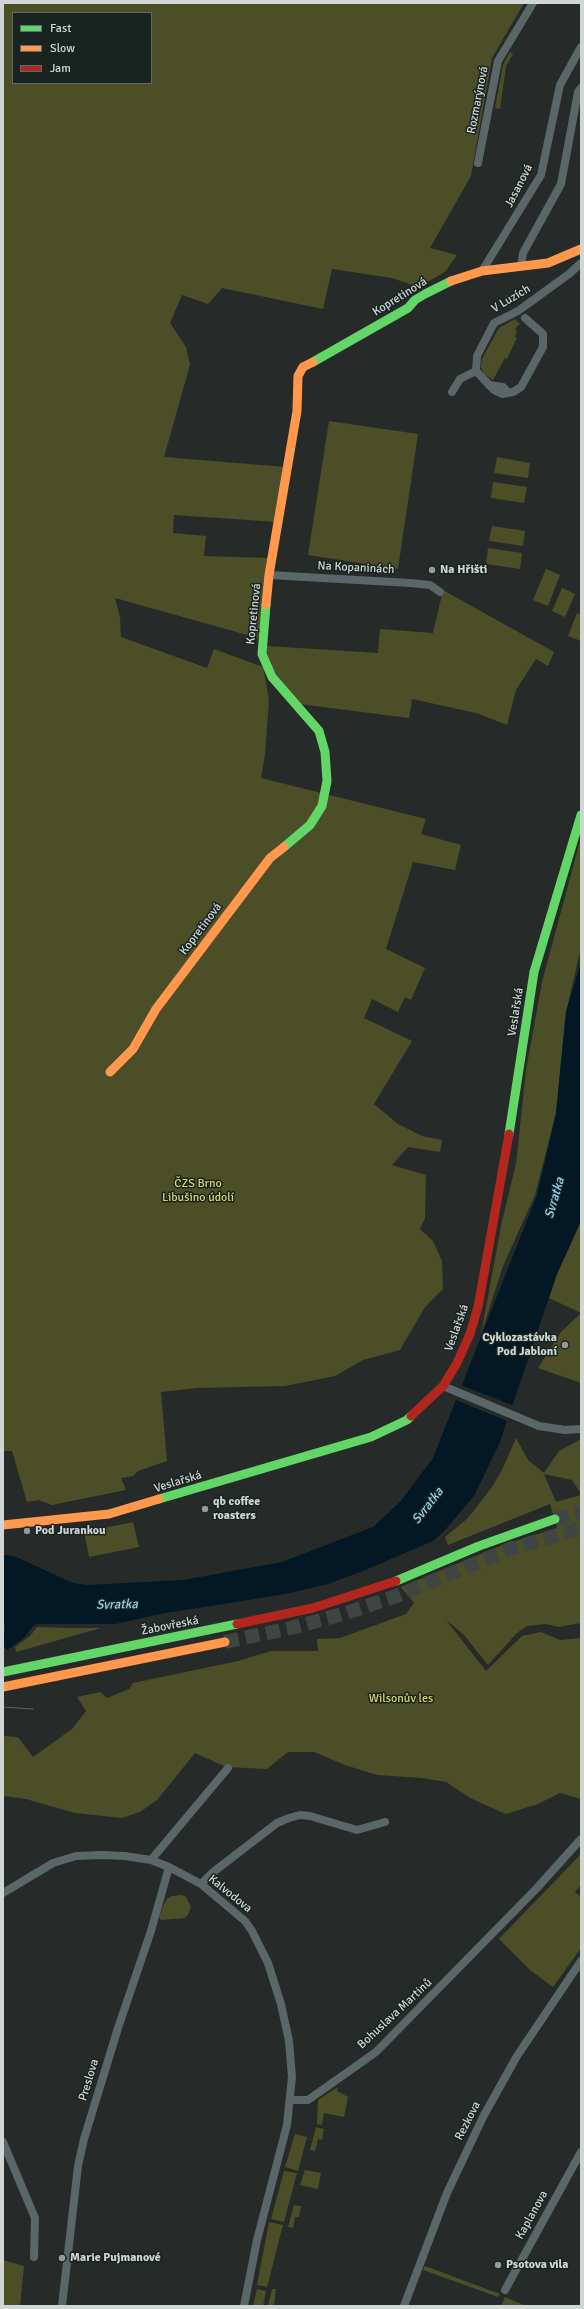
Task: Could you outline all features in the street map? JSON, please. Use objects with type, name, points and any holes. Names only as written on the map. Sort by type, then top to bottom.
[{"type":"main road","points":[[482,270],[548,263],[581,249]]},
{"type":"main road","name":"Kopretinová","points":[[110,1072],[133,1049],[156,1008],[270,858],[310,825],[322,806],[327,781],[325,752],[319,731],[272,677],[262,654],[269,575],[297,411],[298,376],[303,367],[408,308],[415,300],[425,294],[462,276],[482,270]]},
{"type":"main road","name":"Veslařská","points":[[3,1525],[73,1519],[109,1514],[371,1437],[407,1420],[443,1386],[457,1364],[470,1334],[478,1307],[502,1177],[534,972],[581,815]]},
{"type":"main road","name":"Žabovřeská","points":[[3,1672],[288,1614],[341,1600],[406,1577],[479,1546],[555,1520]]},
{"type":"main road","points":[[3,1687],[224,1642]]},
{"type":"street","name":"Rozmarýnová","points":[[478,163],[498,61],[533,3]]},
{"type":"street","name":"Jasanová","points":[[482,270],[541,175],[560,85],[581,47]]},
{"type":"street","points":[[521,266],[522,252],[561,184],[581,88]]},
{"type":"street","name":"V Luzích","points":[[525,318],[543,334],[543,347],[521,387],[517,390],[502,394],[494,390],[490,384],[476,371],[477,356],[494,323],[518,311],[570,274],[581,263]]},
{"type":"street","points":[[452,392],[460,379],[476,371]]},
{"type":"street","name":"Na Kopaninách","points":[[269,575],[430,585],[440,592]]},
{"type":"street","points":[[443,1386],[515,1416],[554,1430],[581,1429]]},
{"type":"street","points":[[150,1860],[228,1768]]},
{"type":"street","points":[[201,1884],[212,1873],[266,1832],[289,1818],[300,1815],[310,1816],[357,1830],[385,1822]]},
{"type":"street","name":"Bohuslava Martinů","points":[[291,2100],[308,2100],[376,2052],[521,1905],[581,1839]]},
{"type":"street","name":"Kalvodova","points":[[3,1893],[53,1863],[76,1856],[102,1855],[150,1860],[169,1867],[201,1884],[245,1921],[268,1963],[281,2004],[290,2041],[292,2077],[291,2100]]},
{"type":"street","name":"Preslova","points":[[62,2306],[78,2166],[84,2139],[118,2028],[151,1931],[169,1867]]},
{"type":"street","name":"Rezkova","points":[[404,2306],[448,2193],[483,2117],[530,2036],[581,1961]]},
{"type":"street","points":[[244,2306],[257,2240],[287,2125],[291,2100]]},
{"type":"street","points":[[3,2142],[35,2218],[34,2257]]},
{"type":"street","name":"Kaplanova","points":[[505,2290],[581,2152]]},
{"type":"green space","name":"ČZS Brno Libušino údolí","points":[[3,3],[524,3],[492,58],[471,176],[430,248],[457,255],[445,272],[418,287],[392,278],[332,269],[323,309],[222,288],[208,304],[182,295],[170,323],[186,347],[190,365],[164,457],[286,467],[277,522],[174,515],[173,533],[206,536],[204,556],[270,558],[258,638],[115,598],[120,617],[121,637],[207,668],[214,649],[263,667],[269,699],[265,755],[261,778],[426,819],[421,834],[461,845],[455,870],[413,862],[386,949],[425,968],[411,1000],[405,997],[398,1012],[372,999],[364,1018],[412,1041],[374,1104],[398,1124],[422,1136],[442,1140],[440,1152],[408,1147],[392,1165],[426,1175],[425,1218],[420,1229],[433,1241],[442,1261],[443,1289],[425,1307],[400,1350],[363,1360],[335,1376],[285,1386],[197,1388],[161,1392],[167,1461],[138,1471],[133,1476],[121,1478],[126,1490],[52,1505],[39,1500],[27,1502],[12,1451],[3,1451]]},
{"type":"green space","points":[[510,52],[513,54],[506,66],[500,109],[495,108],[503,65]]},
{"type":"green space","points":[[515,319],[521,325],[518,325],[515,330],[517,331],[515,337],[517,338],[507,359],[505,358],[493,380],[484,374],[481,367],[482,359],[499,328]]},
{"type":"green space","points":[[329,421],[418,434],[398,569],[308,555]]},
{"type":"green space","points":[[497,457],[530,463],[528,478],[494,473]]},
{"type":"green space","points":[[493,482],[527,487],[524,503],[491,498]]},
{"type":"green space","points":[[492,526],[525,531],[523,546],[489,541]]},
{"type":"green space","points":[[488,548],[522,553],[520,569],[486,564]]},
{"type":"green space","points":[[546,569],[560,575],[548,606],[533,600]]},
{"type":"green space","points":[[562,588],[575,594],[565,617],[552,611]]},
{"type":"green space","points":[[443,590],[554,652],[548,666],[536,659],[516,690],[507,725],[476,713],[412,699],[409,718],[299,704],[278,681],[266,658],[267,646],[378,653],[380,629],[433,633]]},
{"type":"green space","points":[[577,613],[581,615],[581,641],[568,636]]},
{"type":"green space","points":[[581,837],[581,947],[566,1012],[556,1113],[535,1195],[503,1266],[481,1334],[502,1221],[516,1164],[526,1070],[542,982]]},
{"type":"green space","points":[[581,1221],[581,1313],[549,1298],[557,1274]]},
{"type":"green space","points":[[581,1313],[581,1383],[538,1368],[561,1332]]},
{"type":"green space","name":"Wilsonův les","points":[[516,1438],[528,1460],[544,1473],[559,1451],[581,1439],[581,1494],[572,1480],[544,1474],[556,1502],[581,1495],[581,1623],[559,1627],[546,1624],[527,1626],[517,1633],[488,1665],[464,1635],[446,1620],[486,1671],[522,1636],[541,1632],[560,1640],[581,1638],[581,1799],[560,1793],[538,1804],[506,1814],[472,1799],[446,1782],[422,1778],[377,1775],[345,1765],[314,1752],[288,1752],[267,1769],[226,1767],[195,1753],[157,1800],[140,1812],[122,1818],[75,1813],[26,1799],[3,1796],[3,1736],[18,1737],[33,1757],[72,1729],[86,1711],[77,1697],[100,1692],[107,1698],[129,1689],[133,1683],[238,1661],[271,1651],[318,1651],[317,1639],[340,1638],[406,1614],[414,1603],[401,1587],[500,1546],[557,1528],[550,1504],[448,1545],[445,1537],[468,1518],[492,1487],[502,1470]]},
{"type":"green space","points":[[133,1522],[139,1547],[89,1557],[84,1532]]},
{"type":"green space","points":[[37,1627],[101,1628],[16,1652],[15,1647],[30,1636]]},
{"type":"green space","points":[[581,1854],[581,1885],[575,1892],[581,1897],[581,1948],[553,1987],[530,1970],[499,1939]]},
{"type":"green space","points":[[182,1895],[186,1897],[191,1907],[188,1915],[184,1918],[161,1920],[159,1917],[163,1906],[167,1899],[172,1896]]},
{"type":"green space","points":[[338,2087],[337,2091],[348,2097],[344,2117],[324,2113],[322,2125],[317,2124],[318,2100]]},
{"type":"green space","points":[[316,2127],[324,2129],[322,2140],[318,2139],[315,2151],[310,2150]]},
{"type":"green space","points":[[295,2134],[307,2137],[298,2171],[285,2167]]},
{"type":"green space","points":[[305,2170],[321,2173],[318,2189],[300,2185]]},
{"type":"green space","points":[[284,2171],[297,2173],[284,2222],[271,2219]]},
{"type":"green space","points":[[294,2205],[301,2206],[299,2217],[295,2217],[293,2228],[288,2227]]},
{"type":"green space","points":[[269,2222],[283,2225],[267,2287],[257,2285]]},
{"type":"green space","points":[[3,2260],[24,2266],[20,2306],[3,2306]]},
{"type":"green space","points":[[425,2266],[500,2294],[498,2297],[423,2270]]},
{"type":"green space","points":[[257,2289],[266,2291],[263,2306],[253,2306]]},
{"type":"green space","points":[[272,2289],[276,2289],[274,2305],[268,2306]]},
{"type":"green space","points":[[505,2297],[526,2306],[501,2306]]},
{"type":"water","name":"Svratka","points":[[581,962],[581,1221],[557,1274],[500,1442],[474,1496],[444,1531],[433,1541],[363,1571],[328,1584],[286,1594],[160,1614],[116,1624],[37,1624],[32,1627],[23,1639],[7,1650],[3,1645],[5,1625],[3,1625],[3,1555],[14,1556],[73,1583],[87,1585],[183,1580],[282,1562],[373,1527],[400,1502],[433,1458],[537,1195],[556,1113],[566,1012]]},
{"type":"pier","points":[[460,1385],[515,1406],[509,1422],[456,1400],[455,1398]]},
{"type":"tunnel","points":[[555,1519],[581,1513]]},
{"type":"tunnel","points":[[225,1642],[291,1628],[346,1613],[399,1595],[510,1549],[581,1528]]},
{"type":"tram line","points":[[3,1707],[33,1709]]},
{"type":"traffic: fast","points":[[313,362],[408,308],[415,300],[425,294],[451,281]]},
{"type":"traffic: fast","points":[[266,605],[262,654],[272,677],[319,731],[325,752],[327,781],[322,806],[310,825],[284,847]]},
{"type":"traffic: fast","points":[[509,1134],[534,972],[581,815]]},
{"type":"traffic: fast","points":[[159,1499],[371,1437],[407,1420],[411,1416]]},
{"type":"traffic: fast","points":[[396,1581],[479,1546],[555,1519]]},
{"type":"traffic: fast","points":[[3,1672],[237,1624]]},
{"type":"traffic: slow","points":[[451,281],[482,271],[548,263],[581,249]]},
{"type":"traffic: slow","points":[[266,605],[269,575],[297,411],[298,376],[303,367],[313,362]]},
{"type":"traffic: slow","points":[[110,1072],[133,1049],[156,1009],[270,858],[284,847]]},
{"type":"traffic: slow","points":[[3,1525],[109,1514],[159,1499]]},
{"type":"traffic: slow","points":[[3,1687],[225,1642]]},
{"type":"traffic: jam","points":[[411,1416],[443,1386],[457,1363],[470,1334],[478,1307],[509,1134]]},
{"type":"traffic: jam","points":[[237,1624],[313,1608],[396,1581]]},
{"type":"place","name":"Na Hřišti","points":[[432,570]]},
{"type":"place","name":"Cyklozastávka Pod Jabloní","points":[[565,1345]]},
{"type":"place","name":"qb coffee roasters","points":[[205,1509]]},
{"type":"place","name":"Pod Jurankou","points":[[27,1531]]},
{"type":"place","name":"Marie Pujmanové","points":[[62,2258]]},
{"type":"place","name":"Psotova vila","points":[[498,2265]]}]
